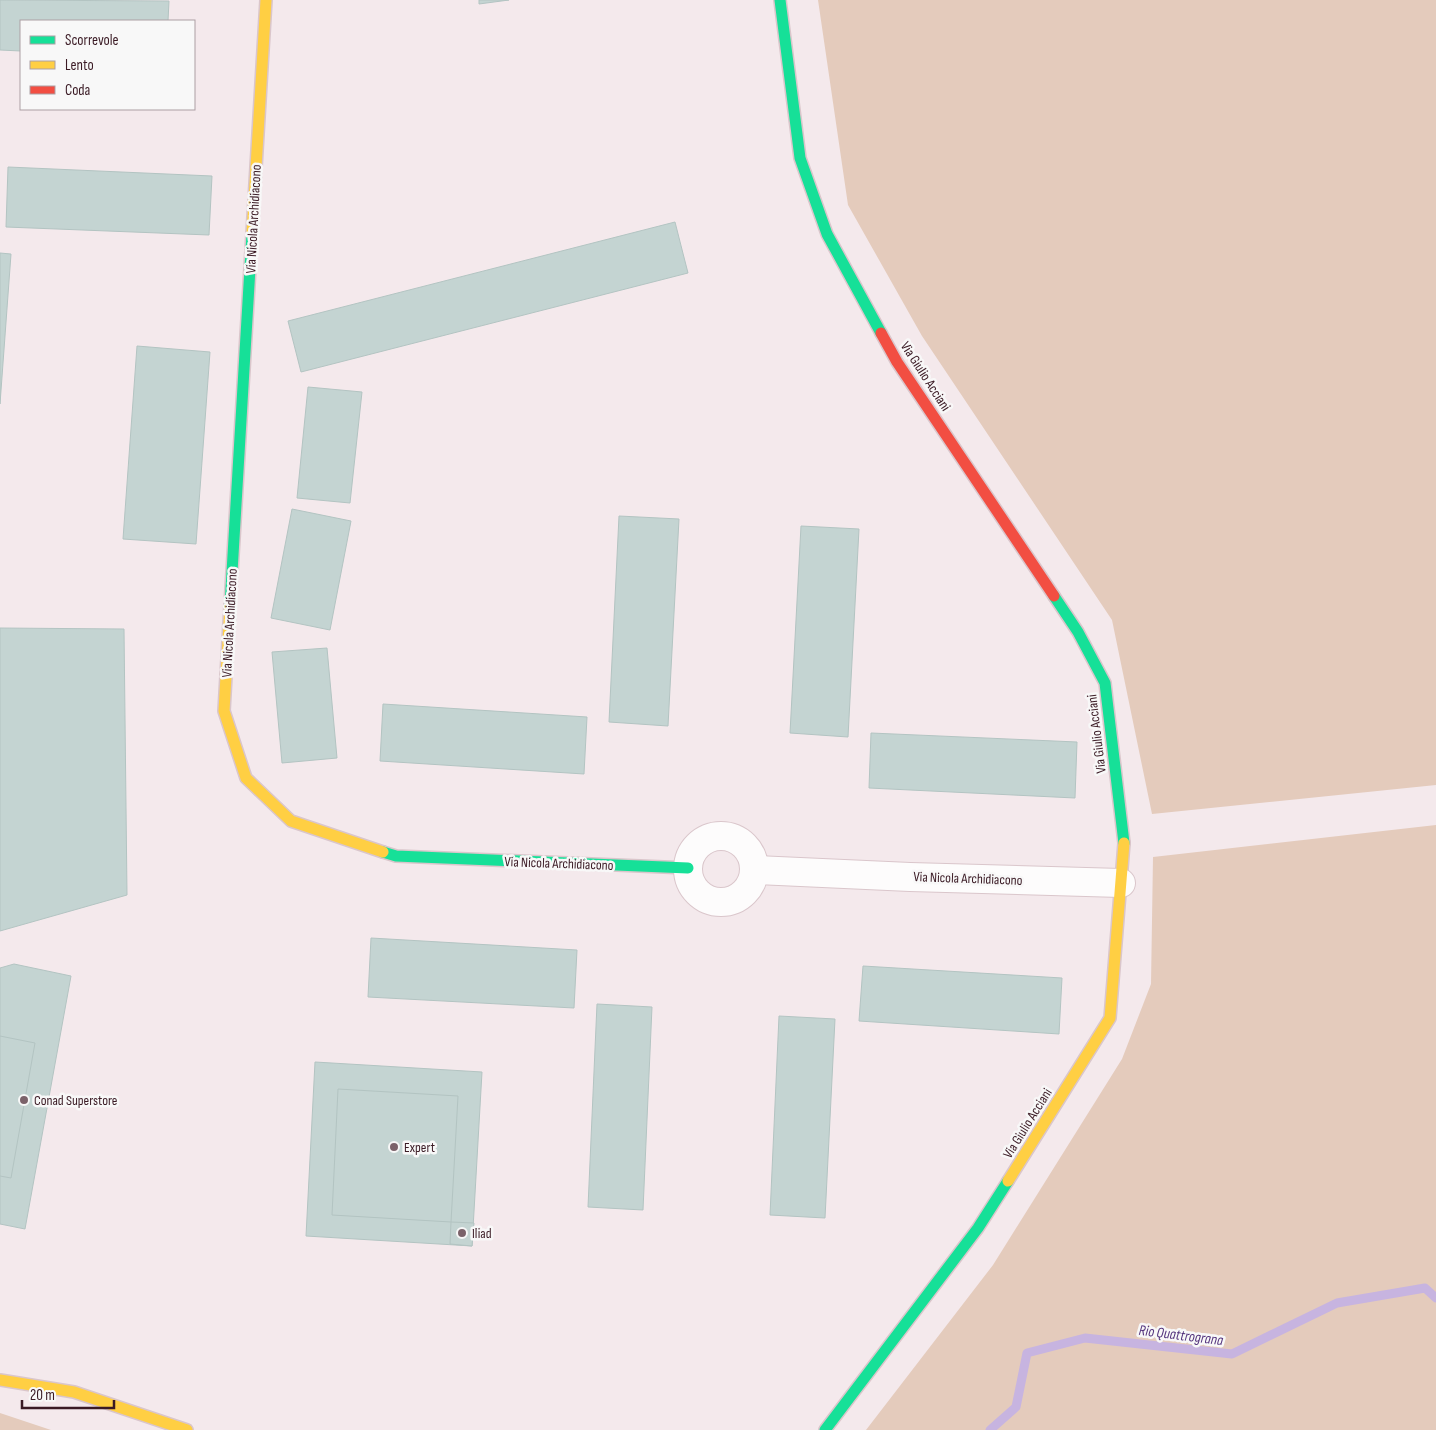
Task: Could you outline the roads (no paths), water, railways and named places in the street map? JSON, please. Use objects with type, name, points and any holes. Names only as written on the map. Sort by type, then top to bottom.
[{"type":"street","name":"Via Nicola Archidiacono","points":[[266,0],[224,711],[246,778],[291,822],[396,856],[688,868]]},
{"type":"street","name":"Via Giulio Acciani","points":[[780,0],[800,158],[827,234],[897,362],[1078,632],[1105,684],[1124,840],[1110,1018],[978,1228],[825,1430]]},
{"type":"street","points":[[720,836],[734,839],[744,845],[754,863],[754,870],[752,882],[746,892],[734,900],[717,902],[703,898],[692,886],[688,868],[693,852],[702,843],[710,838],[720,836]]},
{"type":"street","name":"Via Nicola Archidiacono","points":[[754,870],[910,877],[1121,882]]},
{"type":"street","points":[[0,1380],[74,1392],[187,1430]]},
{"type":"waterway","name":"Rio Quattrograna","points":[[990,1430],[1016,1407],[1027,1353],[1085,1338],[1232,1354],[1337,1303],[1425,1288],[1436,1298]]},
{"type":"place","name":"Conad Superstore","points":[[24,1100]]},
{"type":"place","name":"Expert","points":[[394,1147]]},
{"type":"place","name":"Iliad","points":[[462,1233]]}]
